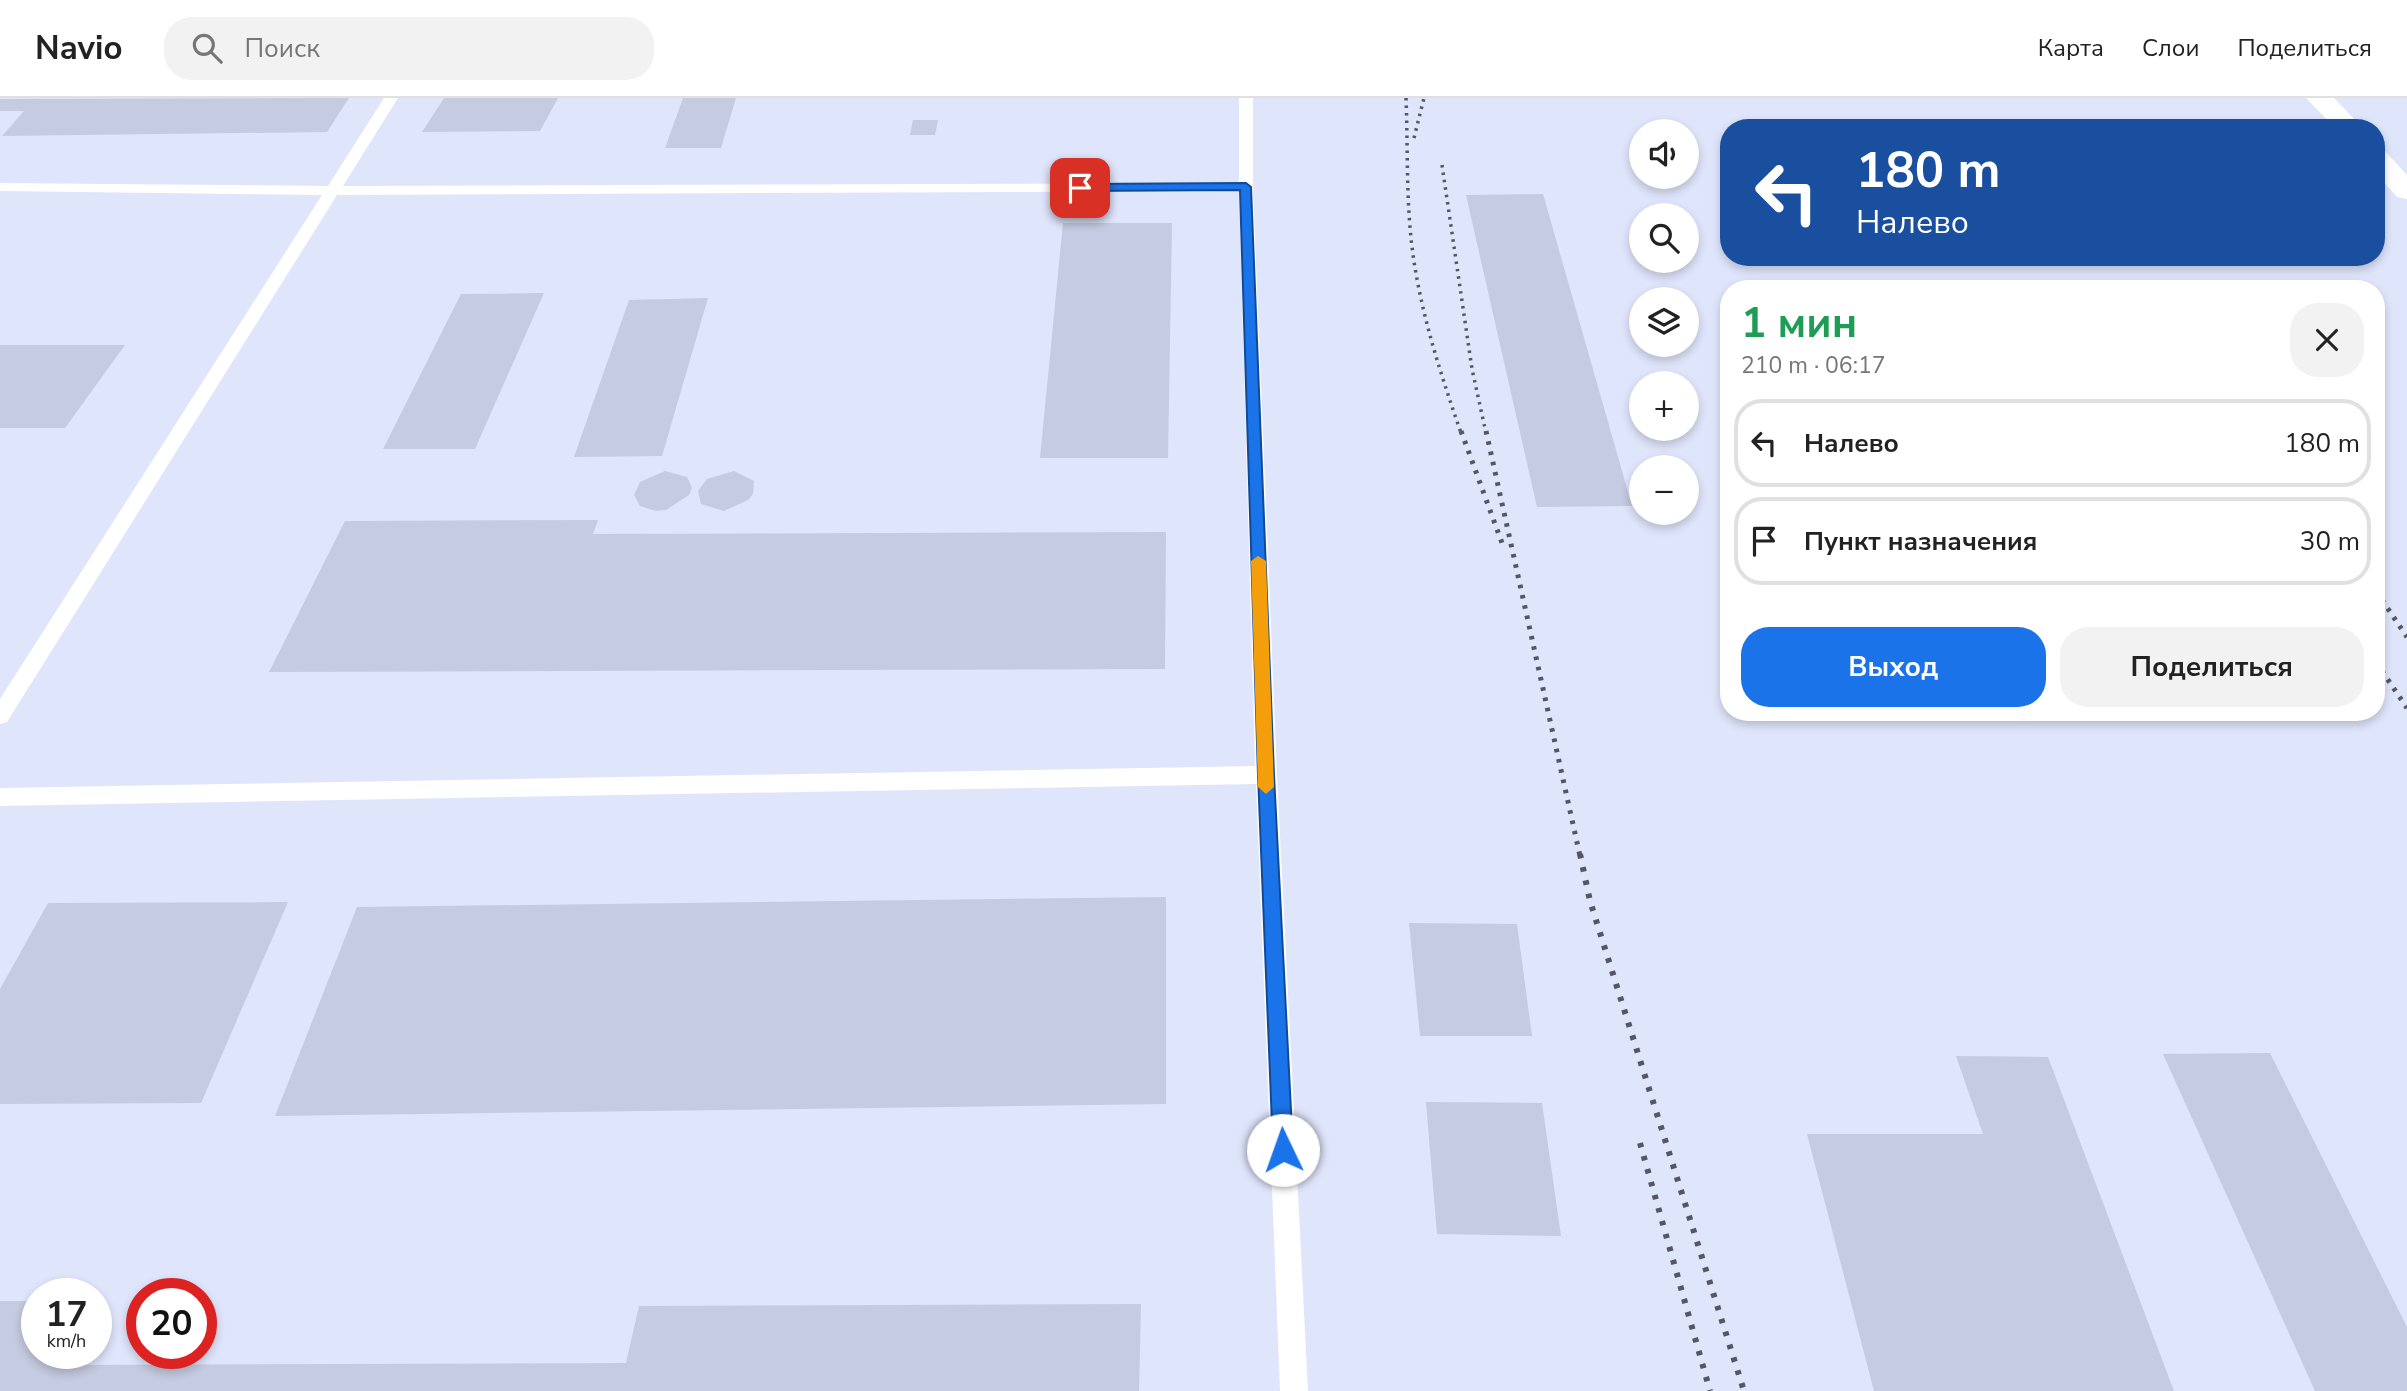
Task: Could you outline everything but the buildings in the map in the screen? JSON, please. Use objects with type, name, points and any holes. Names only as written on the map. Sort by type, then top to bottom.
[{"type":"highway","points":[[2319,98],[2341,119]]},
{"type":"highway","points":[[2385,167],[2407,191]]},
{"type":"lane","points":[[0,716],[391,98]]},
{"type":"lane","points":[[1246,98],[1246,187],[1266,775],[1294,1391]]},
{"type":"lane","points":[[0,187],[332,191],[1246,187]]},
{"type":"lane","points":[[0,797],[1266,775]]},
{"type":"railway","points":[[1406,98],[1412,247],[1432,341],[1461,433]]},
{"type":"railway","points":[[1414,138],[1424,98]]},
{"type":"railway","points":[[1442,165],[1472,369],[1486,433]]},
{"type":"railway","points":[[1461,431],[1502,543]]},
{"type":"railway","points":[[1486,431],[1580,856]]},
{"type":"railway","points":[[2385,604],[2407,637]]},
{"type":"railway","points":[[2385,675],[2407,708]]},
{"type":"railway","points":[[1580,854],[1590,901],[1744,1391]]},
{"type":"railway","points":[[1640,1143],[1710,1391]]},
{"type":"slow traffic","points":[[1258,561],[1266,787]]},
{"type":"route","points":[[1080,188],[1246,187],[1266,775],[1283,1150]]}]
